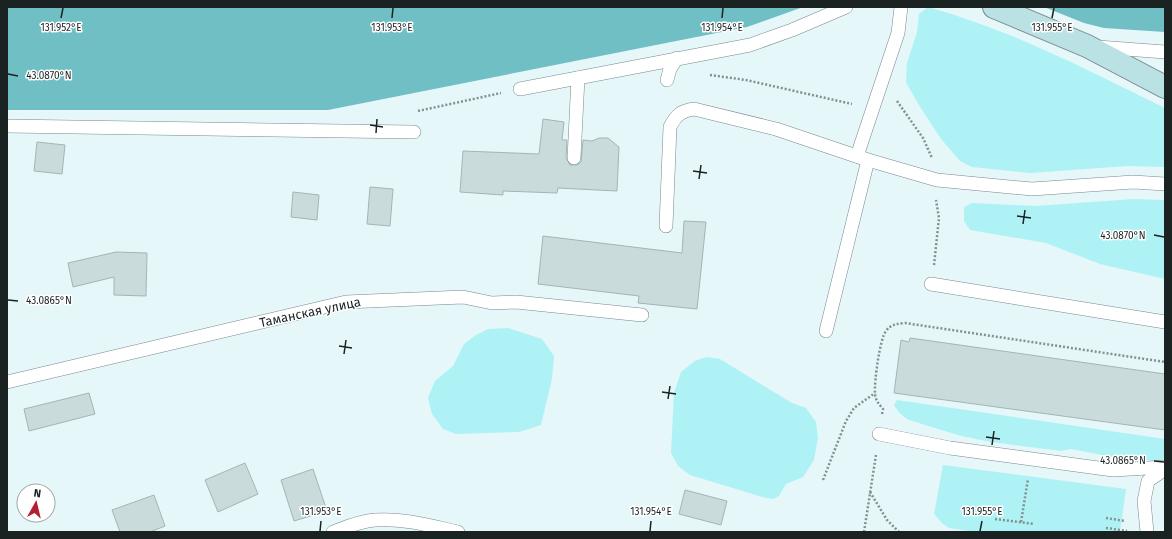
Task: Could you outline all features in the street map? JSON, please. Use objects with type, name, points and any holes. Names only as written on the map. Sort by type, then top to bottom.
[{"type":"main road","points":[[994,7],[1087,46],[1165,87]]},
{"type":"lane","points":[[520,89],[750,45],[792,30],[846,7]]},
{"type":"lane","points":[[826,331],[872,108],[898,33],[901,7]]},
{"type":"lane","points":[[1087,46],[1165,52]]},
{"type":"lane","points":[[667,80],[670,69],[677,58]]},
{"type":"lane","points":[[574,158],[578,78]]},
{"type":"lane","points":[[666,226],[670,127],[675,117],[683,111],[694,109],[776,129],[862,158],[937,180],[1032,189],[1133,182],[1165,184]]},
{"type":"lane","points":[[7,126],[412,132]]},
{"type":"lane","points":[[931,284],[1165,322]]},
{"type":"lane","name":"Таманская улица","points":[[7,382],[346,302],[375,299],[463,297],[492,303],[516,302],[642,315]]},
{"type":"lane","points":[[879,434],[950,448],[1113,470],[1165,468]]},
{"type":"lane","points":[[1147,532],[1144,501],[1148,481],[1165,468]]},
{"type":"lane","points":[[333,532],[374,520],[415,523],[458,532]]},
{"type":"path","points":[[708,74],[746,80],[872,108]]},
{"type":"path","points":[[412,132],[411,117],[413,113],[520,89]]},
{"type":"path","points":[[883,409],[877,402],[875,393],[882,337],[892,326],[897,324],[913,324],[1165,362]]},
{"type":"path","points":[[824,480],[846,421],[854,408],[875,393]]},
{"type":"path","points":[[864,532],[879,434]]},
{"type":"path","points":[[1021,522],[1031,459]]},
{"type":"path","points":[[870,492],[887,520],[899,532]]},
{"type":"path","points":[[1106,518],[1121,520]]},
{"type":"path","points":[[995,519],[1034,524]]},
{"type":"path","points":[[1106,528],[1128,531]]},
{"type":"shaded area","points":[[7,7],[803,7],[747,27],[328,110],[7,110]]},
{"type":"shaded area","points":[[928,7],[959,16],[1019,39],[1078,65],[1165,108],[1165,167],[1127,166],[1031,173],[972,167],[960,161],[941,139],[906,82],[907,63],[917,32],[919,14]]},
{"type":"shaded area","points":[[1044,7],[1165,7],[1165,32],[1104,28],[1084,23]]},
{"type":"shaded area","points":[[1133,199],[1165,200],[1165,279],[1100,264],[1046,243],[970,230],[964,221],[964,207],[972,203],[1035,206]]},
{"type":"shaded area","points":[[508,328],[542,339],[554,356],[552,379],[541,425],[519,432],[456,434],[443,429],[432,414],[428,398],[435,381],[453,366],[464,344],[476,335],[488,329]]},
{"type":"shaded area","points":[[706,357],[720,359],[792,403],[806,408],[816,422],[818,438],[814,460],[803,477],[786,484],[779,496],[773,499],[690,475],[678,466],[671,453],[674,393],[681,372],[695,361]]},
{"type":"shaded area","points":[[897,400],[1165,439],[1165,459],[1159,461],[1118,458],[1071,449],[1061,451],[991,442],[961,436],[909,420],[900,414],[894,405]]},
{"type":"shaded area","points":[[943,465],[1126,489],[1120,532],[975,532],[949,528],[934,514]]},
{"type":"building","points":[[543,119],[564,122],[562,140],[567,140],[566,158],[570,165],[577,165],[581,162],[583,140],[592,141],[599,138],[608,138],[619,147],[617,191],[558,188],[557,193],[503,191],[503,195],[460,192],[463,151],[539,154]]},
{"type":"building","points":[[37,142],[65,145],[62,174],[34,171]]},
{"type":"building","points":[[370,187],[393,189],[390,226],[367,224]]},
{"type":"building","points":[[293,192],[319,195],[317,220],[291,217]]},
{"type":"building","points":[[684,221],[706,222],[697,309],[638,303],[639,296],[538,284],[543,236],[682,253]]},
{"type":"building","points":[[116,252],[147,253],[146,296],[114,295],[114,277],[73,287],[68,263]]},
{"type":"building","points":[[910,338],[1165,374],[1165,430],[894,393],[901,340],[909,342]]},
{"type":"building","points":[[89,393],[95,414],[29,431],[24,409]]},
{"type":"building","points":[[245,463],[258,494],[218,512],[205,480]]},
{"type":"building","points":[[313,469],[327,511],[294,521],[281,480]]},
{"type":"building","points":[[685,490],[727,501],[721,525],[679,514]]},
{"type":"building","points":[[154,495],[165,526],[150,532],[120,532],[112,510]]}]
